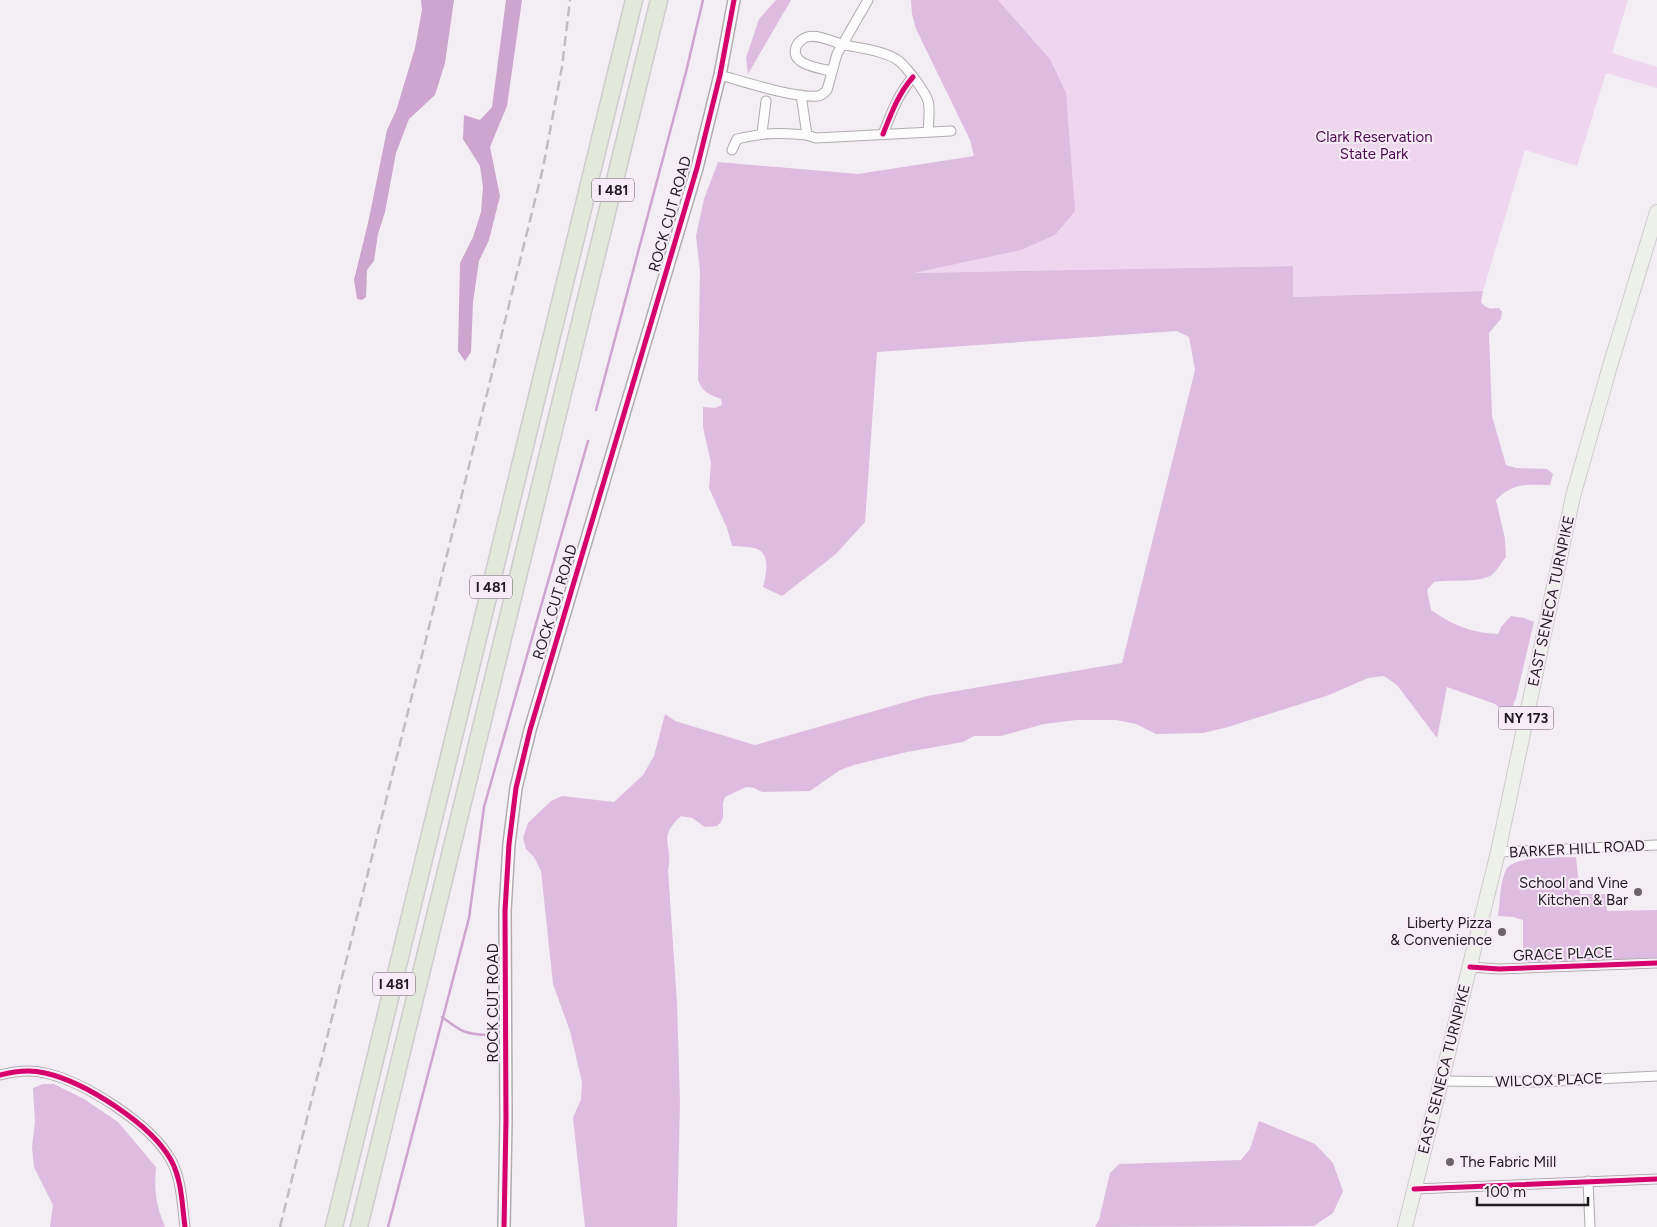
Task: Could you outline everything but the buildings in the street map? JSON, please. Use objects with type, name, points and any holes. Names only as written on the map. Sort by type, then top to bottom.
[{"type":"highway","name":"I 481","points":[[334,1227],[634,0]]},
{"type":"highway","name":"I 481","points":[[359,1227],[659,0]]},
{"type":"main road","name":"EAST SENECA TURNPIKE","points":[[1405,1227],[1498,852],[1573,496],[1657,212]]},
{"type":"street","name":"ROCK CUT ROAD","points":[[504,1227],[506,1120],[505,911],[508,844],[516,788],[530,730],[696,168],[720,75],[734,0]]},
{"type":"street","points":[[720,75],[801,95],[819,96],[823,94],[827,90],[831,71],[842,44],[868,0]]},
{"type":"street","points":[[831,71],[801,62],[796,58],[797,46],[805,37],[820,38],[875,51],[897,59],[904,65],[928,98],[929,123],[927,132]]},
{"type":"street","points":[[883,134],[894,107],[906,85],[913,77]]},
{"type":"street","points":[[801,95],[807,135]]},
{"type":"street","points":[[762,133],[766,101]]},
{"type":"street","points":[[732,150],[737,139],[762,133],[783,132],[816,138],[951,130]]},
{"type":"street","name":"BARKER HILL ROAD","points":[[1498,852],[1657,845]]},
{"type":"street","name":"GRACE PLACE","points":[[1470,967],[1499,969],[1657,963]]},
{"type":"street","points":[[0,1075],[19,1070],[44,1072],[84,1088],[117,1108],[138,1124],[158,1142],[174,1168],[181,1195],[185,1227]]},
{"type":"street","name":"WILCOX PLACE","points":[[1442,1082],[1537,1082],[1657,1076]]},
{"type":"street","points":[[1414,1189],[1657,1179]]},
{"type":"street","points":[[1588,1181],[1590,1227]]},
{"type":"green space","name":"Clark Reservation State Park","points":[[998,0],[1628,0],[1612,53],[1657,67],[1657,88],[1606,73],[1577,166],[1525,150],[1483,291],[1293,297],[1293,266],[910,273],[1021,250],[1050,59]]},
{"type":"shaded area","points":[[421,0],[454,0],[445,63],[435,95],[409,119],[396,153],[374,261],[367,270],[366,297],[362,300],[357,299],[354,280],[387,130],[396,111],[415,48],[422,10]]},
{"type":"shaded area","points":[[506,0],[522,0],[507,106],[490,147],[500,196],[489,240],[479,261],[473,302],[471,352],[465,361],[458,351],[460,263],[473,237],[481,212],[483,187],[480,166],[463,139],[464,115],[480,120],[492,107]]},
{"type":"shaded area","points":[[776,0],[791,0],[748,74],[746,58],[759,19]]},
{"type":"shaded area","points":[[911,0],[998,0],[1050,59],[1066,93],[1075,211],[1055,235],[1021,250],[914,273],[1293,266],[1293,297],[1483,291],[1481,302],[1489,308],[1499,308],[1502,312],[1501,319],[1489,333],[1492,416],[1506,465],[1516,468],[1547,469],[1553,474],[1550,485],[1515,487],[1496,500],[1505,539],[1506,557],[1492,575],[1470,580],[1434,582],[1427,590],[1431,610],[1455,624],[1471,630],[1498,634],[1501,627],[1511,616],[1534,622],[1516,698],[1510,713],[1503,711],[1495,704],[1447,687],[1437,738],[1397,685],[1384,676],[1368,678],[1329,695],[1203,733],[1156,734],[1136,724],[1116,720],[1076,720],[1044,724],[1001,736],[974,736],[963,742],[907,752],[854,765],[840,770],[810,791],[762,792],[746,787],[725,797],[723,817],[717,826],[705,827],[692,818],[681,816],[669,830],[667,836],[677,1003],[680,1102],[677,1227],[585,1227],[573,1118],[581,1099],[582,1082],[570,1031],[553,984],[541,871],[534,857],[526,849],[523,838],[528,823],[551,801],[562,796],[614,802],[643,775],[654,756],[665,714],[675,721],[755,745],[927,696],[1122,663],[1195,370],[1189,337],[1177,331],[877,352],[865,522],[836,554],[782,596],[763,587],[766,560],[761,552],[751,547],[732,546],[727,528],[709,488],[711,463],[703,427],[703,407],[715,408],[722,405],[721,399],[707,392],[698,380],[700,271],[696,236],[704,199],[718,162],[858,174],[974,156],[970,140],[916,29]]},
{"type":"shaded area","points":[[1576,857],[1580,894],[1605,894],[1607,911],[1657,910],[1657,958],[1526,962],[1523,947],[1523,920],[1498,916],[1501,886],[1506,870],[1510,865],[1527,860]]},
{"type":"shaded area","points":[[43,1084],[54,1084],[84,1099],[118,1122],[156,1167],[156,1198],[165,1227],[50,1227],[53,1205],[34,1167],[32,1147],[35,1122],[33,1088]]},
{"type":"shaded area","points":[[1259,1121],[1315,1144],[1333,1163],[1343,1191],[1333,1213],[1314,1226],[1095,1227],[1099,1220],[1110,1173],[1119,1164],[1241,1160],[1250,1149]]},
{"type":"waterway","points":[[596,410],[686,72],[703,0]]},
{"type":"waterway","points":[[388,1227],[469,918],[484,807],[588,441]]},
{"type":"waterway","points":[[442,1017],[463,1031],[487,1035]]},
{"type":"railway","points":[[280,1227],[543,168],[562,67],[570,0]]},
{"type":"cycle path","points":[[504,1227],[506,1120],[505,911],[509,844],[516,788],[530,730],[697,168],[720,75],[734,0]]},
{"type":"cycle path","points":[[883,134],[899,97],[913,77]]},
{"type":"cycle path","points":[[1470,967],[1499,969],[1657,963]]},
{"type":"cycle path","points":[[0,1075],[33,1071],[61,1078],[97,1095],[133,1119],[161,1146],[175,1168],[185,1227]]},
{"type":"cycle path","points":[[1414,1189],[1657,1179]]},
{"type":"place","name":"School and Vine Kitchen & Bar","points":[[1638,892]]},
{"type":"place","name":"Liberty Pizza & Convenience","points":[[1502,932]]},
{"type":"place","name":"The Fabric Mill","points":[[1450,1162]]}]
